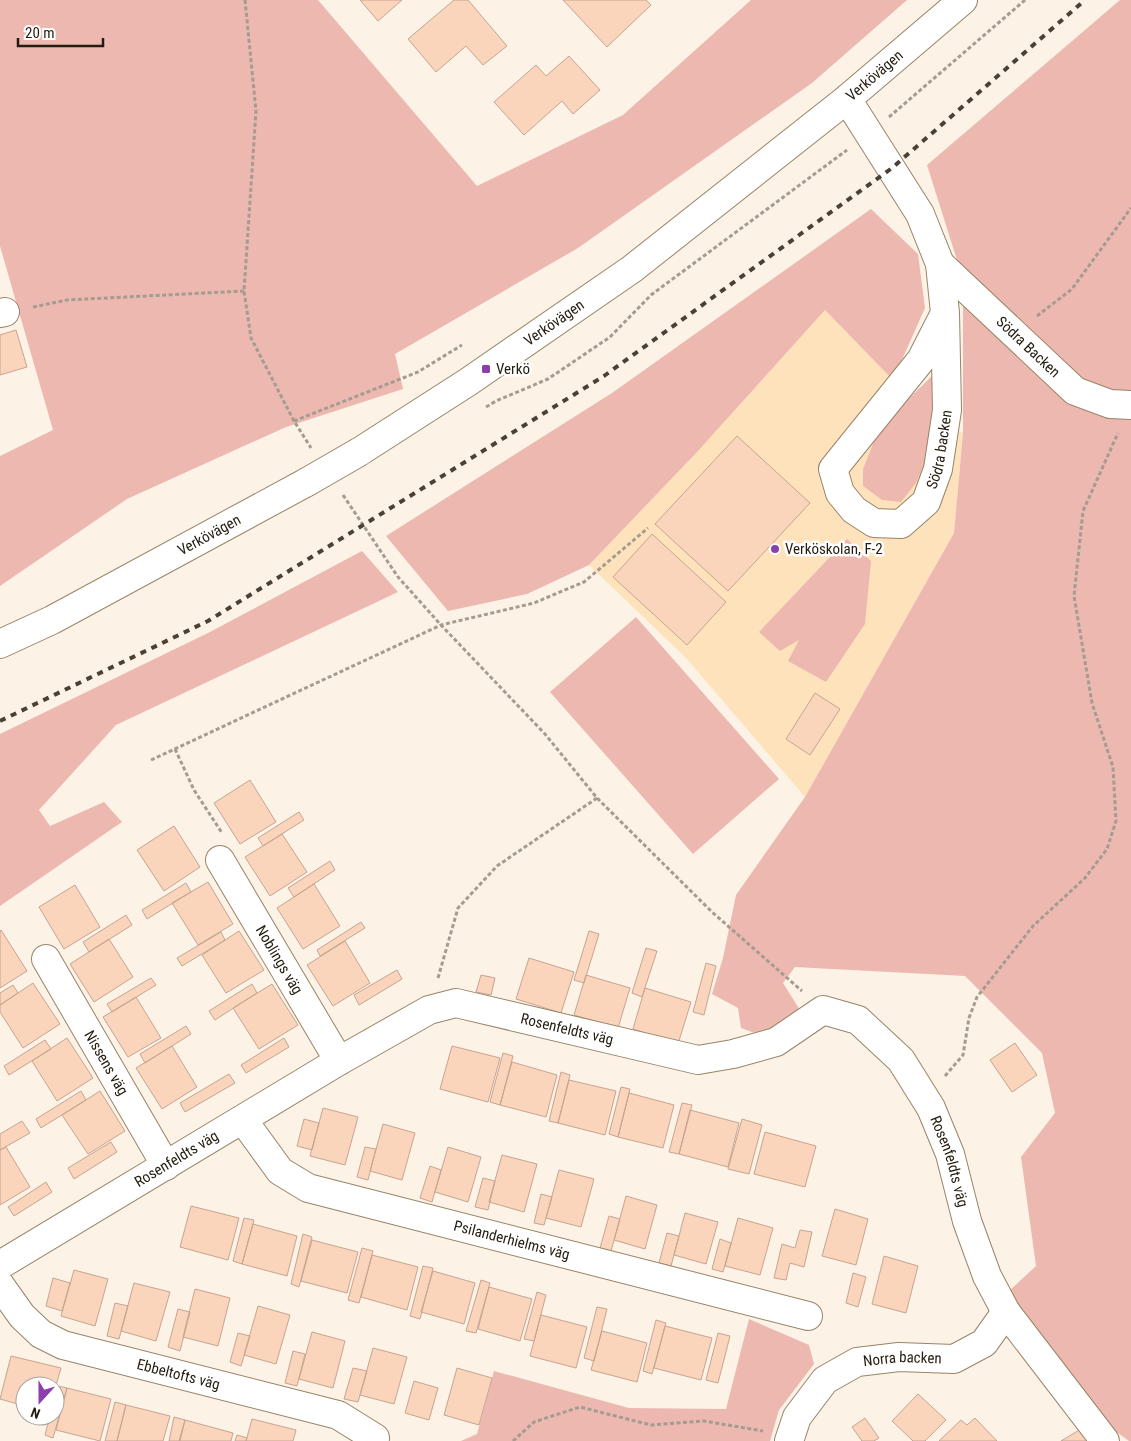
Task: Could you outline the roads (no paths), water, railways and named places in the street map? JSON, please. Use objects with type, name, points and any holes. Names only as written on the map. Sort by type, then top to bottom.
[{"type":"street","name":"Verkövägen","points":[[0,644],[52,620],[307,482],[359,452],[468,382],[632,269],[847,99],[963,0]]},
{"type":"street","name":"Södra backen","points":[[847,99],[920,214],[940,264],[945,314],[947,410],[938,469],[926,502],[901,524],[874,522],[854,510],[840,493],[832,469],[921,360],[945,314]]},
{"type":"street","name":"Södra Backen","points":[[940,264],[1075,391],[1110,404],[1131,404]]},
{"type":"street","name":"Noblings väg","points":[[220,860],[339,1061]]},
{"type":"street","name":"Nissens väg","points":[[46,959],[166,1166]]},
{"type":"street","name":"Rosenfeldts väg","points":[[0,1264],[339,1061],[429,1010],[456,1003],[698,1060],[733,1054],[776,1042],[823,1010],[858,1020],[902,1060],[932,1108],[950,1154],[967,1221],[987,1276],[1006,1312],[1105,1441]]},
{"type":"street","name":"Psilanderhielms väg","points":[[243,1120],[280,1171],[308,1188],[808,1316]]},
{"type":"street","name":"Ebbeltofts väg","points":[[0,1285],[22,1316],[41,1334],[64,1345],[338,1414],[375,1438]]},
{"type":"street","name":"Norra backen","points":[[790,1438],[798,1417],[826,1380],[857,1362],[899,1357],[954,1359],[984,1343],[1006,1312]]},
{"type":"railway","points":[[0,721],[208,621],[604,376],[892,168],[1085,0]]},
{"type":"place","name":"Verkö","points":[[486,369]]},
{"type":"place","name":"Verköskolan, F-2","points":[[775,549]]}]
